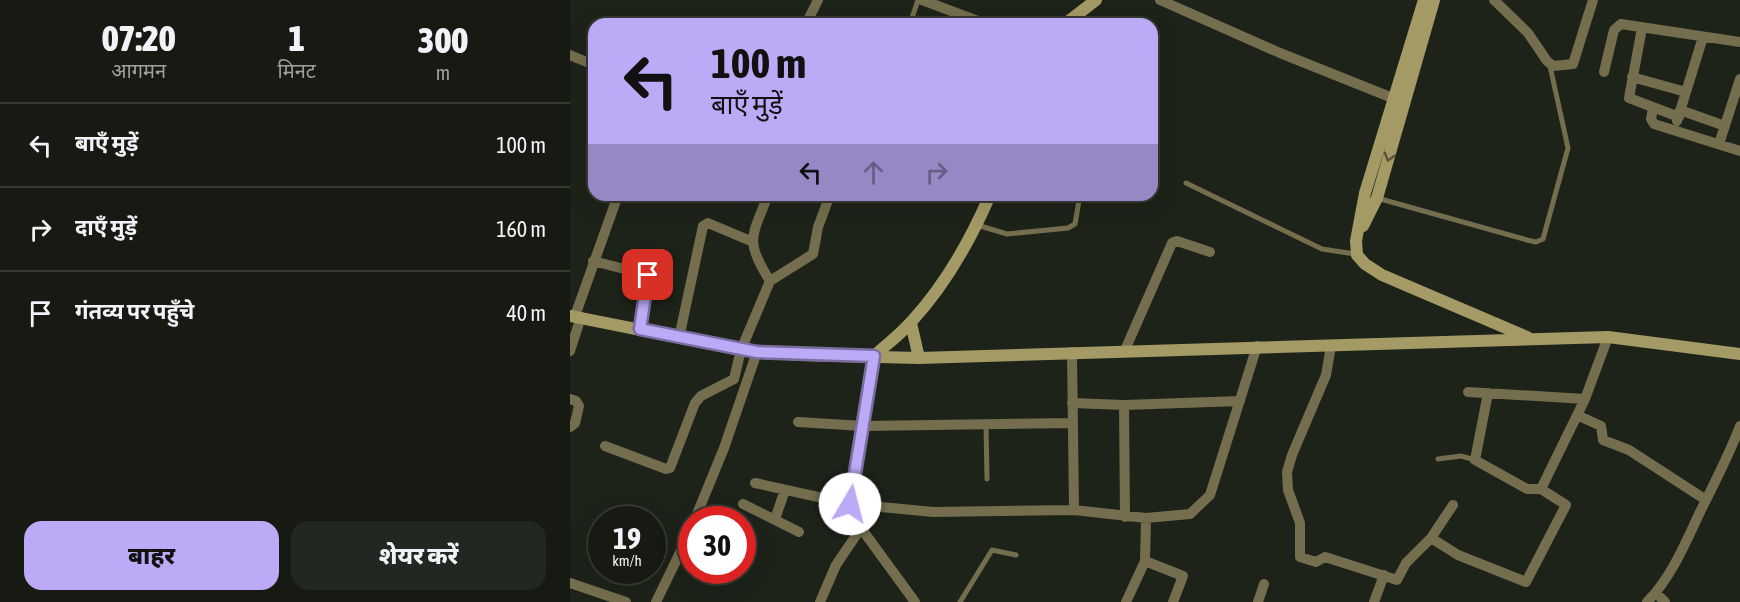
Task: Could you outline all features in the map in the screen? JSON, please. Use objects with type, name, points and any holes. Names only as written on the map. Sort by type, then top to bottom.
[{"type":"street","points":[[809,18],[818,0]]},
{"type":"street","points":[[920,0],[970,18]]},
{"type":"street","points":[[1073,18],[1096,0]]},
{"type":"street","points":[[1160,0],[1281,53],[1400,101]]},
{"type":"street","points":[[1356,241],[1377,198],[1424,0]]},
{"type":"street","points":[[1434,0],[1400,101],[1365,194],[1356,241],[1357,255],[1365,264],[1382,275],[1532,339]]},
{"type":"street","points":[[1494,0],[1528,33],[1550,64],[1573,64],[1593,0]]},
{"type":"street","points":[[1604,72],[1614,30],[1621,24],[1740,42]]},
{"type":"street","points":[[1642,27],[1629,98],[1653,108],[1725,126]]},
{"type":"street","points":[[1675,130],[1703,37]]},
{"type":"street","points":[[570,55],[588,62]]},
{"type":"street","points":[[1632,77],[1686,92]]},
{"type":"street","points":[[1719,144],[1740,79]]},
{"type":"street","points":[[1653,108],[1652,122],[1740,151]]},
{"type":"street","points":[[1729,113],[1740,117]]},
{"type":"street","points":[[570,351],[575,316],[592,261],[616,201]]},
{"type":"street","points":[[766,201],[753,242],[755,257],[770,281]]},
{"type":"street","points":[[605,446],[666,469],[670,468],[692,407],[701,396],[734,379],[741,350],[770,281],[813,254],[818,227],[828,201]]},
{"type":"street","points":[[850,504],[874,356],[911,322],[936,292],[977,225],[987,201]]},
{"type":"street","points":[[679,338],[703,226],[708,224],[731,231],[753,242]]},
{"type":"street","points":[[1125,350],[1172,243],[1177,241],[1210,252]]},
{"type":"street","points":[[592,261],[648,275],[640,329]]},
{"type":"street","points":[[575,316],[757,352],[919,358],[1608,337],[1740,354]]},
{"type":"street","points":[[911,322],[919,358]]},
{"type":"street","points":[[1541,489],[1585,399],[1608,337]]},
{"type":"street","points":[[755,483],[850,504],[933,512],[1074,510],[1146,518],[1190,514],[1210,495],[1257,346]]},
{"type":"street","points":[[1331,346],[1326,375],[1287,472],[1288,490],[1300,523],[1302,559],[1316,562],[1325,557],[1394,580],[1398,579],[1410,558],[1431,538],[1453,505]]},
{"type":"street","points":[[700,506],[724,448],[757,352]]},
{"type":"street","points":[[1072,352],[1074,510]]},
{"type":"street","points":[[1468,392],[1585,399]]},
{"type":"street","points":[[1431,538],[1458,555],[1526,582],[1566,505],[1541,489],[1527,489],[1475,460],[1488,393]]},
{"type":"street","points":[[570,399],[576,401],[579,406],[575,423],[570,427]]},
{"type":"street","points":[[1072,403],[1124,405],[1240,401]]},
{"type":"street","points":[[1124,405],[1125,517]]},
{"type":"street","points":[[1577,415],[1601,426],[1602,440],[1629,450],[1706,500]]},
{"type":"street","points":[[798,422],[863,426],[1072,423]]},
{"type":"street","points":[[1647,602],[1656,594],[1680,554],[1728,457],[1740,426]]},
{"type":"street","points":[[775,519],[785,490]]},
{"type":"street","points":[[743,504],[799,532]]},
{"type":"street","points":[[820,602],[836,565],[861,528],[863,506]]},
{"type":"street","points":[[1126,602],[1145,561],[1146,518]]},
{"type":"street","points":[[861,528],[915,602]]},
{"type":"street","points":[[656,602],[678,557]]},
{"type":"street","points":[[1145,561],[1183,576],[1173,602]]},
{"type":"street","points":[[1374,602],[1384,575]]},
{"type":"street","points":[[570,583],[626,602]]},
{"type":"street","points":[[1258,602],[1264,584]]},
{"type":"street","points":[[1656,594],[1665,602]]},
{"type":"lane","points":[[912,18],[920,0]]},
{"type":"lane","points":[[1365,194],[1527,240],[1536,242],[1543,238],[1568,148],[1550,64]]},
{"type":"lane","points":[[1186,183],[1322,249],[1357,255]]},
{"type":"lane","points":[[977,225],[1007,234],[1068,228],[1075,224],[1079,201]]},
{"type":"lane","points":[[986,425],[987,479]]},
{"type":"lane","points":[[1438,459],[1461,456],[1475,460]]},
{"type":"lane","points":[[960,602],[992,550],[1016,555]]},
{"type":"route","points":[[648,275],[640,329],[757,352],[874,356],[850,504]]}]
